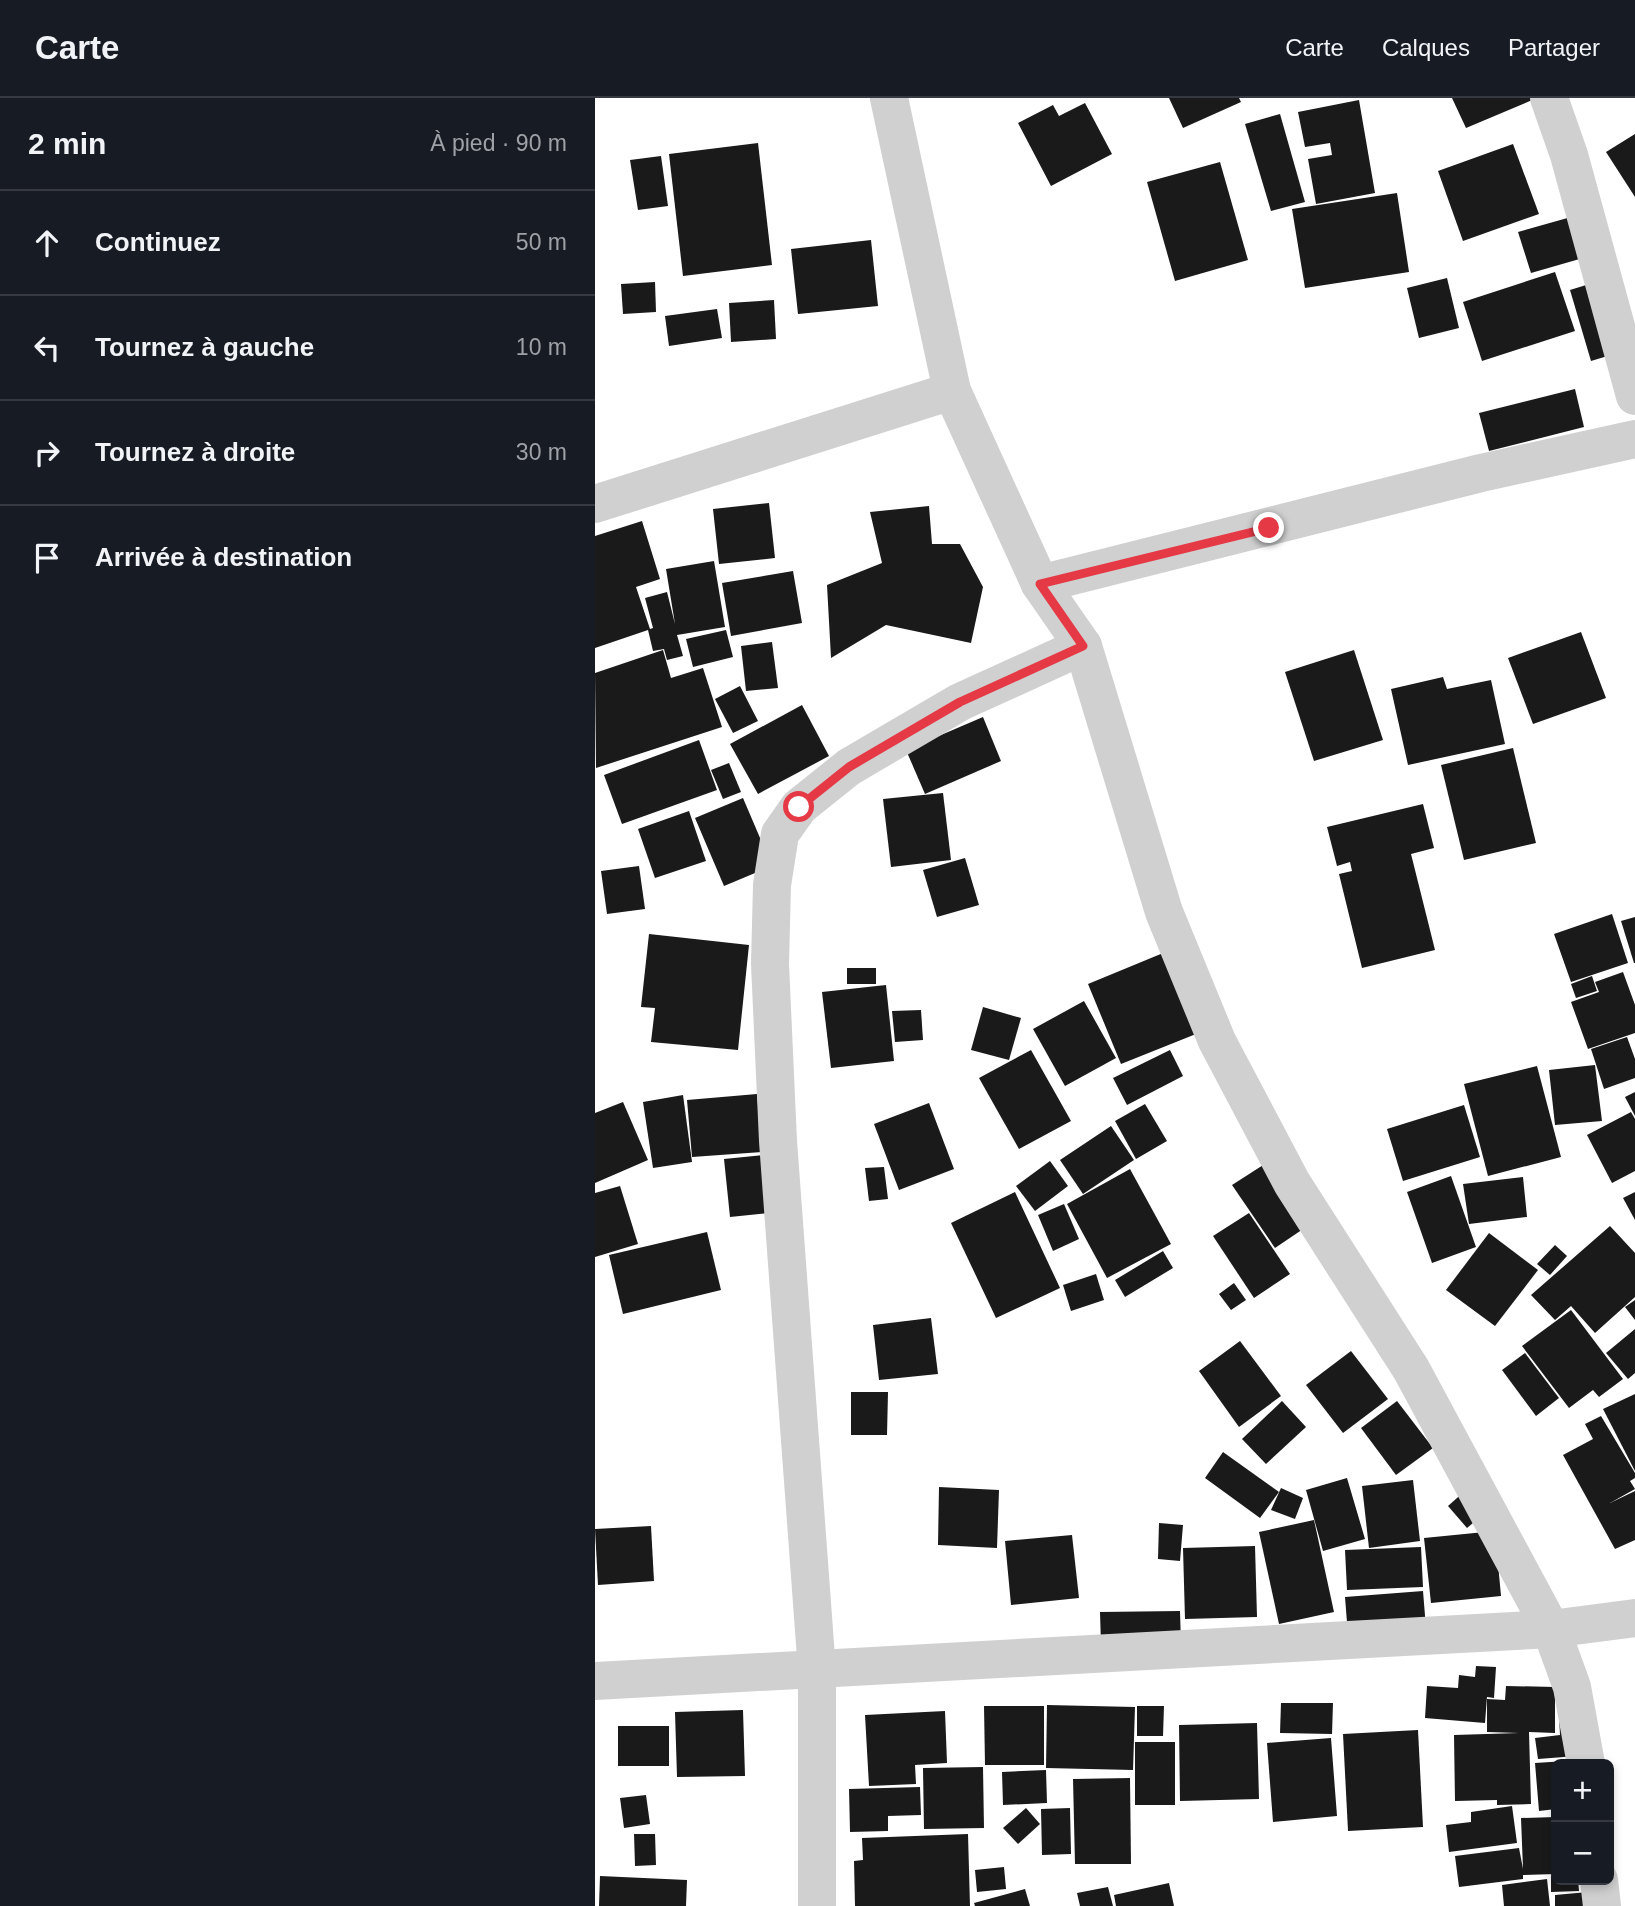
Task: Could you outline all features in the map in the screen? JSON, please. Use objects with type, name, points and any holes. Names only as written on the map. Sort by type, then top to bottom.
[{"type":"street","points":[[889,98],[952,390],[1040,584],[1083,646],[1164,912],[1217,1041],[1292,1183],[1412,1369],[1552,1629],[1572,1687],[1585,1759]]},
{"type":"street","points":[[1549,98],[1569,155],[1635,396]]},
{"type":"street","points":[[595,504],[952,390]]},
{"type":"street","points":[[1040,584],[1481,473],[1635,439]]},
{"type":"street","points":[[817,1906],[817,1671],[778,1141],[770,964],[772,886],[780,834],[799,807],[849,767],[960,702],[1083,646]]},
{"type":"street","points":[[595,1681],[1552,1629],[1635,1618]]},
{"type":"street","points":[[1600,1885],[1602,1906]]},
{"type":"building","points":[[1169,98],[1239,98],[1241,102],[1183,128]]},
{"type":"building","points":[[1452,98],[1537,98],[1466,128]]},
{"type":"building","points":[[1359,100],[1375,193],[1316,204],[1308,159],[1332,155],[1330,143],[1305,147],[1298,112]]},
{"type":"building","points":[[1085,103],[1112,154],[1051,186],[1018,123],[1053,105],[1059,116]]},
{"type":"building","points":[[1280,114],[1305,202],[1271,211],[1245,124]]},
{"type":"building","points":[[1635,134],[1635,197],[1606,152]]},
{"type":"building","points":[[758,143],[772,265],[683,276],[669,154]]},
{"type":"building","points":[[1513,144],[1539,214],[1463,241],[1438,171]]},
{"type":"building","points":[[661,156],[668,206],[638,210],[630,160]]},
{"type":"building","points":[[1220,162],[1248,260],[1175,281],[1147,182]]},
{"type":"building","points":[[1397,193],[1409,272],[1305,288],[1292,209]]},
{"type":"building","points":[[1571,217],[1583,258],[1531,273],[1518,232]]},
{"type":"building","points":[[871,240],[878,306],[798,314],[791,249]]},
{"type":"building","points":[[1555,272],[1575,331],[1482,361],[1463,302]]},
{"type":"building","points":[[1612,277],[1634,348],[1591,361],[1570,290]]},
{"type":"building","points":[[1447,278],[1459,328],[1419,338],[1407,288]]},
{"type":"building","points":[[655,282],[656,312],[623,314],[621,284]]},
{"type":"building","points":[[774,300],[776,339],[731,342],[729,303]]},
{"type":"building","points":[[717,309],[722,338],[669,346],[665,316]]},
{"type":"building","points":[[1575,389],[1584,427],[1489,451],[1479,413]]},
{"type":"building","points":[[769,503],[775,558],[719,564],[713,509]]},
{"type":"building","points":[[929,506],[932,544],[960,544],[983,587],[971,643],[886,625],[831,658],[827,585],[882,563],[870,512]]},
{"type":"building","points":[[642,521],[660,579],[636,587],[650,629],[653,628],[645,598],[667,592],[675,624],[666,569],[714,561],[725,627],[677,635],[683,656],[667,660],[664,649],[653,651],[648,630],[595,648],[595,536]]},
{"type":"building","points":[[793,571],[802,623],[731,636],[722,583]]},
{"type":"building","points":[[726,630],[733,657],[693,667],[686,639]]},
{"type":"building","points":[[1581,632],[1606,698],[1533,724],[1508,658]]},
{"type":"building","points":[[772,642],[778,688],[746,691],[741,646]]},
{"type":"building","points":[[663,650],[671,678],[703,668],[722,727],[596,768],[595,673]]},
{"type":"building","points":[[1354,650],[1383,740],[1314,761],[1285,672]]},
{"type":"building","points":[[1443,677],[1447,689],[1491,680],[1505,744],[1408,765],[1391,689]]},
{"type":"building","points":[[740,686],[758,721],[733,733],[715,699]]},
{"type":"building","points":[[802,705],[829,756],[758,794],[730,744]]},
{"type":"building","points":[[983,717],[1001,761],[925,794],[906,750]]},
{"type":"building","points":[[699,740],[717,790],[622,824],[604,775]]},
{"type":"building","points":[[1513,748],[1536,843],[1464,860],[1441,765]]},
{"type":"building","points":[[729,763],[741,792],[723,799],[711,770]]},
{"type":"building","points":[[943,793],[951,860],[891,867],[883,799]]},
{"type":"building","points":[[743,798],[772,866],[724,886],[695,818]]},
{"type":"building","points":[[1423,804],[1434,848],[1411,854],[1435,950],[1362,968],[1339,874],[1352,871],[1350,862],[1337,866],[1327,827]]},
{"type":"building","points":[[689,811],[706,861],[655,878],[638,829]]},
{"type":"building","points":[[965,858],[979,905],[937,917],[923,870]]},
{"type":"building","points":[[639,866],[645,909],[607,914],[601,871]]},
{"type":"building","points":[[1612,914],[1628,963],[1571,982],[1554,934]]},
{"type":"building","points":[[1635,917],[1635,963],[1634,963],[1621,921]]},
{"type":"building","points":[[649,934],[749,945],[738,1050],[651,1042],[655,1008],[641,1007]]},
{"type":"building","points":[[1168,951],[1201,1032],[1121,1064],[1088,984]]},
{"type":"building","points":[[847,968],[876,968],[876,984],[847,984]]},
{"type":"building","points":[[1623,972],[1635,1005],[1635,1033],[1588,1049],[1571,1002],[1599,992],[1595,982]]},
{"type":"building","points":[[1592,976],[1597,991],[1576,998],[1571,984]]},
{"type":"building","points":[[886,985],[894,1061],[831,1068],[822,992]]},
{"type":"building","points":[[1084,1001],[1116,1058],[1065,1086],[1033,1029]]},
{"type":"building","points":[[983,1007],[1021,1018],[1009,1060],[971,1050]]},
{"type":"building","points":[[921,1010],[923,1040],[895,1042],[892,1011]]},
{"type":"building","points":[[1627,1037],[1635,1059],[1635,1078],[1604,1089],[1591,1049]]},
{"type":"building","points":[[1031,1050],[1071,1121],[1019,1149],[979,1078]]},
{"type":"building","points":[[1170,1050],[1183,1076],[1127,1105],[1113,1078]]},
{"type":"building","points":[[1595,1065],[1602,1121],[1555,1125],[1549,1070]]},
{"type":"building","points":[[1537,1066],[1561,1157],[1488,1176],[1464,1084]]},
{"type":"building","points":[[1635,1092],[1635,1116],[1625,1097]]},
{"type":"building","points":[[757,1094],[762,1152],[692,1157],[687,1100]]},
{"type":"building","points":[[683,1095],[692,1162],[653,1168],[643,1102]]},
{"type":"building","points":[[623,1102],[648,1160],[595,1183],[595,1113]]},
{"type":"building","points":[[929,1103],[954,1169],[899,1190],[874,1124]]},
{"type":"building","points":[[1145,1104],[1167,1141],[1136,1159],[1115,1121]]},
{"type":"building","points":[[1464,1105],[1480,1157],[1403,1181],[1387,1129]]},
{"type":"building","points":[[1631,1112],[1635,1119],[1635,1171],[1612,1183],[1587,1135]]},
{"type":"building","points":[[1111,1126],[1134,1160],[1083,1194],[1060,1160]]},
{"type":"building","points":[[764,1155],[769,1213],[730,1217],[724,1159]]},
{"type":"building","points":[[1271,1160],[1312,1223],[1275,1248],[1232,1185]]},
{"type":"building","points":[[1050,1161],[1068,1186],[1035,1211],[1016,1186]]},
{"type":"building","points":[[884,1167],[888,1199],[869,1201],[865,1168]]},
{"type":"building","points":[[1130,1169],[1171,1244],[1107,1278],[1067,1204]]},
{"type":"building","points":[[1451,1176],[1476,1247],[1432,1263],[1407,1192]]},
{"type":"building","points":[[1523,1177],[1527,1217],[1469,1224],[1463,1184]]},
{"type":"building","points":[[620,1186],[638,1244],[595,1257],[595,1193]]},
{"type":"building","points":[[1015,1192],[1060,1288],[996,1318],[951,1223]]},
{"type":"building","points":[[1635,1192],[1635,1220],[1623,1198]]},
{"type":"building","points":[[1064,1204],[1079,1239],[1053,1251],[1038,1215]]},
{"type":"building","points":[[1249,1213],[1290,1274],[1254,1298],[1213,1236]]},
{"type":"building","points":[[1610,1226],[1635,1253],[1635,1297],[1595,1333],[1571,1306],[1555,1320],[1531,1295]]},
{"type":"building","points":[[707,1232],[721,1290],[623,1314],[609,1255]]},
{"type":"building","points":[[1489,1233],[1538,1270],[1495,1326],[1446,1290]]},
{"type":"building","points":[[1555,1245],[1567,1256],[1550,1275],[1537,1264]]},
{"type":"building","points":[[1163,1251],[1173,1268],[1125,1297],[1115,1280]]},
{"type":"building","points":[[1096,1274],[1104,1300],[1071,1311],[1063,1285]]},
{"type":"building","points":[[1234,1283],[1246,1300],[1231,1310],[1219,1294]]},
{"type":"building","points":[[1635,1300],[1635,1320],[1625,1307]]},
{"type":"building","points":[[1571,1310],[1623,1379],[1599,1397],[1593,1390],[1569,1408],[1522,1346]]},
{"type":"building","points":[[931,1318],[938,1374],[879,1380],[873,1325]]},
{"type":"building","points":[[1635,1329],[1635,1373],[1628,1379],[1606,1353]]},
{"type":"building","points":[[1240,1341],[1281,1396],[1239,1427],[1199,1371]]},
{"type":"building","points":[[1351,1351],[1388,1399],[1343,1433],[1306,1385]]},
{"type":"building","points":[[1525,1353],[1559,1398],[1536,1416],[1502,1370]]},
{"type":"building","points":[[851,1392],[888,1392],[887,1435],[851,1435]]},
{"type":"building","points":[[1635,1394],[1635,1471],[1603,1409]]},
{"type":"building","points":[[1282,1401],[1306,1427],[1266,1464],[1242,1439]]},
{"type":"building","points":[[1397,1401],[1433,1448],[1396,1475],[1361,1428]]},
{"type":"building","points":[[1601,1416],[1635,1473],[1635,1478],[1630,1481],[1635,1489],[1610,1503],[1635,1491],[1635,1540],[1615,1549],[1563,1455],[1593,1439],[1585,1424]]},
{"type":"building","points":[[1223,1452],[1279,1492],[1260,1518],[1205,1478]]},
{"type":"building","points":[[1347,1478],[1365,1539],[1323,1551],[1306,1490]]},
{"type":"building","points":[[1413,1480],[1420,1541],[1369,1548],[1362,1486]]},
{"type":"building","points":[[939,1487],[999,1490],[997,1548],[938,1545]]},
{"type":"building","points":[[1281,1488],[1303,1498],[1295,1519],[1271,1510]]},
{"type":"building","points":[[1466,1490],[1485,1513],[1467,1528],[1448,1506]]},
{"type":"building","points":[[1314,1520],[1334,1612],[1279,1624],[1259,1532]]},
{"type":"building","points":[[1159,1523],[1183,1525],[1180,1561],[1158,1559]]},
{"type":"building","points":[[651,1526],[654,1581],[598,1585],[595,1529]]},
{"type":"building","points":[[1495,1531],[1501,1596],[1431,1603],[1424,1538]]},
{"type":"building","points":[[1072,1535],[1079,1598],[1011,1605],[1005,1541]]},
{"type":"building","points":[[1255,1546],[1257,1617],[1185,1619],[1183,1548]]},
{"type":"building","points":[[1421,1547],[1423,1587],[1347,1590],[1345,1550]]},
{"type":"building","points":[[1423,1591],[1426,1628],[1348,1635],[1345,1597]]},
{"type":"building","points":[[1180,1611],[1181,1644],[1101,1645],[1100,1612]]},
{"type":"building","points":[[1476,1666],[1496,1667],[1494,1698],[1487,1697],[1485,1723],[1425,1718],[1427,1686],[1458,1688],[1459,1675],[1475,1677]]},
{"type":"building","points":[[1506,1686],[1555,1687],[1555,1733],[1529,1732],[1531,1804],[1497,1805],[1497,1800],[1455,1801],[1454,1735],[1519,1733],[1487,1732],[1487,1699],[1505,1700]]},
{"type":"building","points":[[1281,1703],[1333,1703],[1332,1734],[1280,1733]]},
{"type":"building","points":[[1047,1705],[1135,1707],[1133,1770],[1046,1768]]},
{"type":"building","points":[[984,1706],[1044,1706],[1044,1765],[985,1765]]},
{"type":"building","points":[[1137,1706],[1164,1706],[1163,1736],[1137,1736]]},
{"type":"building","points":[[743,1710],[745,1776],[677,1777],[675,1712]]},
{"type":"building","points":[[945,1711],[947,1763],[915,1765],[916,1784],[869,1786],[865,1715]]},
{"type":"building","points":[[1559,1716],[1590,1755],[1538,1759],[1535,1738],[1560,1735]]},
{"type":"building","points":[[1257,1723],[1259,1799],[1180,1801],[1179,1725]]},
{"type":"building","points":[[618,1726],[669,1726],[669,1766],[618,1766]]},
{"type":"building","points":[[1418,1730],[1423,1827],[1348,1831],[1343,1734]]},
{"type":"building","points":[[1331,1738],[1337,1816],[1273,1822],[1267,1743]]},
{"type":"building","points":[[1135,1742],[1175,1742],[1175,1805],[1135,1805]]},
{"type":"building","points":[[1551,1762],[1551,1810],[1539,1811],[1535,1763]]},
{"type":"building","points":[[983,1767],[984,1828],[924,1829],[923,1768]]},
{"type":"building","points":[[1046,1770],[1047,1803],[1003,1805],[1002,1772]]},
{"type":"building","points":[[1130,1778],[1131,1864],[1075,1864],[1073,1779]]},
{"type":"building","points":[[920,1787],[921,1815],[888,1816],[888,1831],[850,1832],[849,1789]]},
{"type":"building","points":[[646,1795],[650,1824],[624,1828],[620,1798]]},
{"type":"building","points":[[1512,1806],[1517,1843],[1449,1852],[1446,1825],[1471,1822],[1471,1812]]},
{"type":"building","points":[[1026,1808],[1040,1824],[1018,1844],[1003,1828]]},
{"type":"building","points":[[1070,1808],[1071,1854],[1042,1855],[1041,1809]]},
{"type":"building","points":[[1551,1817],[1551,1874],[1523,1875],[1523,1879],[1459,1887],[1455,1856],[1519,1848],[1523,1869],[1521,1818]]},
{"type":"building","points":[[634,1834],[655,1834],[656,1865],[635,1866]]},
{"type":"building","points":[[968,1834],[970,1906],[855,1906],[854,1861],[863,1860],[862,1838]]},
{"type":"building","points":[[1004,1867],[1006,1889],[977,1892],[975,1870]]},
{"type":"building","points":[[600,1876],[687,1880],[686,1906],[599,1906]]},
{"type":"building","points":[[1547,1879],[1550,1906],[1504,1906],[1502,1885]]},
{"type":"building","points":[[1169,1883],[1174,1906],[1116,1906],[1114,1895]]},
{"type":"building","points":[[1551,1885],[1578,1885],[1579,1891],[1551,1892]]},
{"type":"building","points":[[1108,1887],[1113,1906],[1080,1906],[1077,1893]]},
{"type":"building","points":[[1025,1889],[1030,1906],[975,1906],[974,1903]]},
{"type":"building","points":[[1599,1891],[1600,1906],[1555,1906],[1555,1895]]},
{"type":"route","points":[[799,807],[849,767],[960,702],[1083,646],[1040,584],[1269,528]]}]
